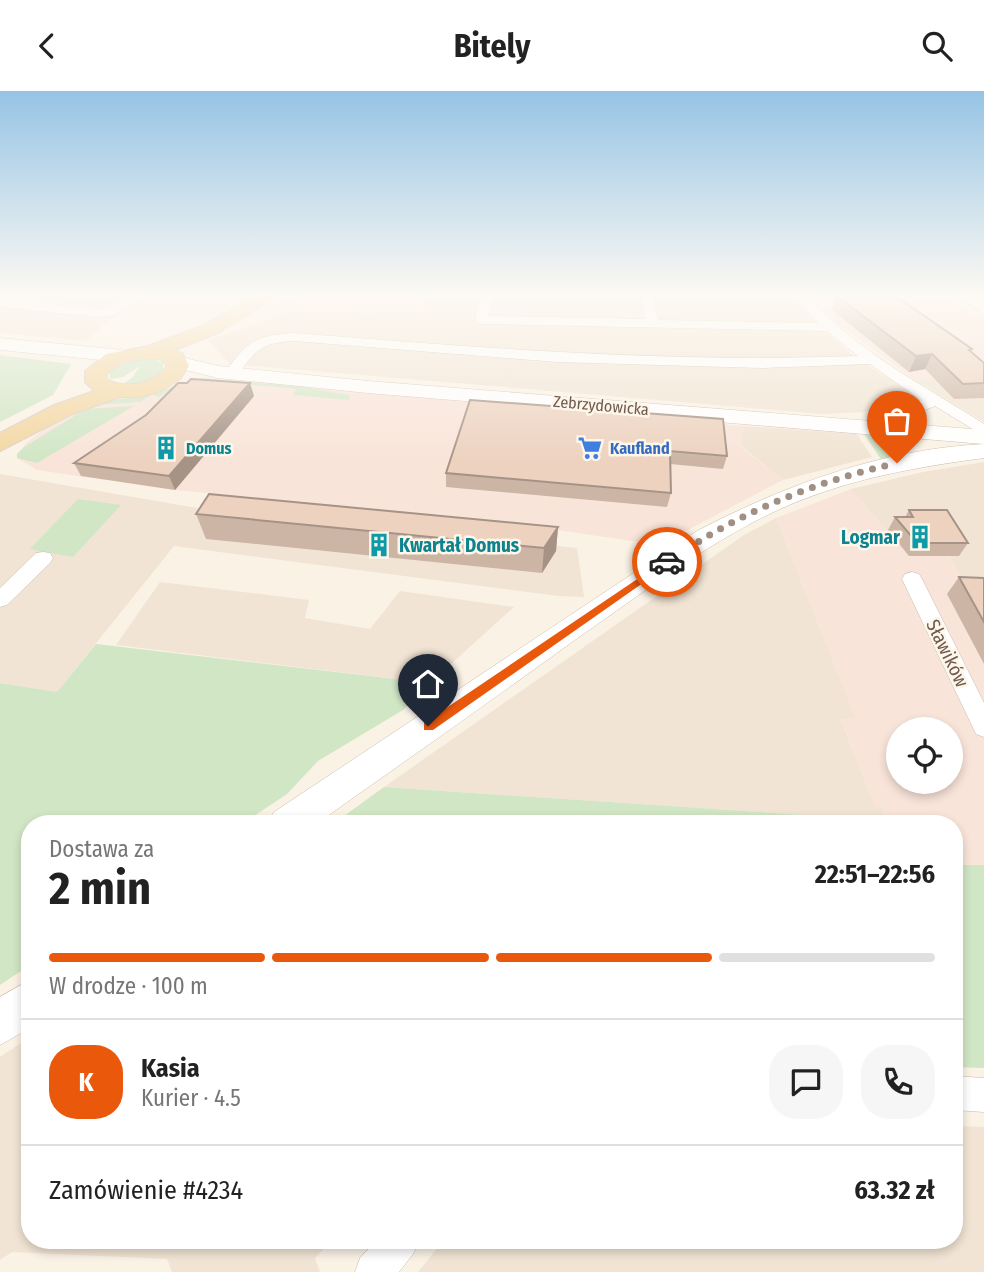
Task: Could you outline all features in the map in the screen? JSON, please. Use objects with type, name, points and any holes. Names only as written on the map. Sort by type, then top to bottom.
[{"type":"main road","points":[[0,443],[62,410],[119,390],[145,388],[173,367],[184,351]]},
{"type":"main road","points":[[62,410],[107,362],[122,356],[151,352],[168,355],[173,367]]},
{"type":"main road","points":[[96,375],[103,387],[119,390]]},
{"type":"street","points":[[1,351],[79,360],[96,375]]},
{"type":"street","points":[[72,351],[122,356]]},
{"type":"street","points":[[225,372],[246,351]]},
{"type":"street","points":[[474,351],[557,358],[761,364],[877,360]]},
{"type":"street","points":[[865,351],[984,431]]},
{"type":"street","name":"Zebrzydowicka","points":[[173,367],[405,390],[984,437]]},
{"type":"street","points":[[912,460],[904,444],[891,429],[893,416],[928,405],[929,400],[922,391]]},
{"type":"street","points":[[300,815],[720,527],[814,486],[912,460],[984,451]]},
{"type":"street","points":[[0,600],[43,558]]},
{"type":"street","name":"Sławików","points":[[912,579],[984,727]]},
{"type":"street","points":[[0,1023],[21,1008]]},
{"type":"street","points":[[963,1094],[984,1095]]},
{"type":"street","points":[[374,1272],[393,1249]]},
{"type":"shaded area","points":[[218,351],[848,351],[919,398],[911,405],[865,412],[823,414],[230,364]]},
{"type":"shaded area","points":[[875,351],[984,351],[984,372],[915,380]]},
{"type":"shaded area","points":[[984,372],[984,422],[915,380]]},
{"type":"shaded area","points":[[199,378],[743,426],[741,447],[783,480],[659,545],[524,525],[175,490],[37,470],[17,458],[26,443],[62,416],[110,398],[138,396]]},
{"type":"shaded area","points":[[743,426],[857,434],[872,457],[783,480],[741,446]]},
{"type":"shaded area","points":[[984,462],[984,581],[964,580],[949,556],[909,556],[851,489],[923,472]]},
{"type":"shaded area","points":[[0,474],[226,513],[577,548],[584,597],[174,546],[57,692],[0,683]]},
{"type":"shaded area","points":[[851,489],[909,556],[949,556],[964,580],[984,581],[984,865],[963,865],[963,815],[885,815],[882,807],[875,807],[841,719],[855,718],[776,518]]},
{"type":"shaded area","points":[[776,518],[856,719],[841,720],[875,807],[882,807],[885,815],[805,815],[384,787],[744,535]]},
{"type":"shaded area","points":[[160,582],[309,600],[305,618],[370,629],[400,591],[514,607],[430,683],[116,645]]},
{"type":"shaded area","points":[[21,1043],[21,1249],[323,1249],[315,1258],[320,1272],[172,1272],[167,1259],[12,1252],[0,1260],[0,1057]]},
{"type":"shaded area","points":[[963,1126],[984,1127],[984,1272],[418,1272],[437,1249],[963,1249]]},
{"type":"green space","points":[[0,355],[71,364],[53,395],[0,422]]},
{"type":"green space","points":[[136,358],[155,359],[163,363],[163,370],[155,377],[140,382],[123,384],[132,378],[140,366],[123,377],[110,379],[109,372],[117,365]]},
{"type":"green space","points":[[204,378],[303,387],[349,395],[349,400],[293,395],[296,389],[199,380],[182,384]]},
{"type":"green space","points":[[178,385],[159,397],[151,395],[140,402],[93,405],[155,393]]},
{"type":"green space","points":[[134,406],[37,463],[17,458],[17,454],[24,447],[86,409]]},
{"type":"green space","points":[[864,434],[889,440],[896,453],[892,457],[881,459]]},
{"type":"green space","points":[[78,499],[121,505],[73,557],[30,549]]},
{"type":"green space","points":[[96,644],[430,683],[403,710],[318,761],[287,794],[256,815],[21,815],[21,971],[0,985],[0,683],[57,692]]},
{"type":"green space","points":[[384,787],[805,815],[345,815]]},
{"type":"green space","points":[[963,865],[984,865],[984,1068],[963,1067]]},
{"type":"building","points":[[910,351],[970,351],[984,363],[984,383],[963,384],[932,354],[916,356]]},
{"type":"building","name":"Domus","points":[[191,379],[250,383],[169,476],[74,463],[146,415],[178,383],[187,383]]},
{"type":"building","name":"Kaufland","points":[[470,400],[723,419],[727,456],[670,451],[671,493],[446,473]]},
{"type":"building","points":[[209,494],[558,527],[544,548],[196,514]]},
{"type":"building","points":[[909,510],[947,510],[968,543],[917,543],[895,517],[913,517]]},
{"type":"building","points":[[959,577],[984,578],[984,622]]},
{"type":"way so far","points":[[667,562],[710,533],[763,506],[835,479],[897,463]]},
{"type":"place","name":"Domus","points":[[166,448]]},
{"type":"place","name":"Kaufland","points":[[590,448]]},
{"type":"place","name":"Logmar","points":[[920,537]]},
{"type":"place","name":"Kwartał Domus","points":[[379,545]]},
{"type":"route","points":[[428,726],[667,562]]}]
